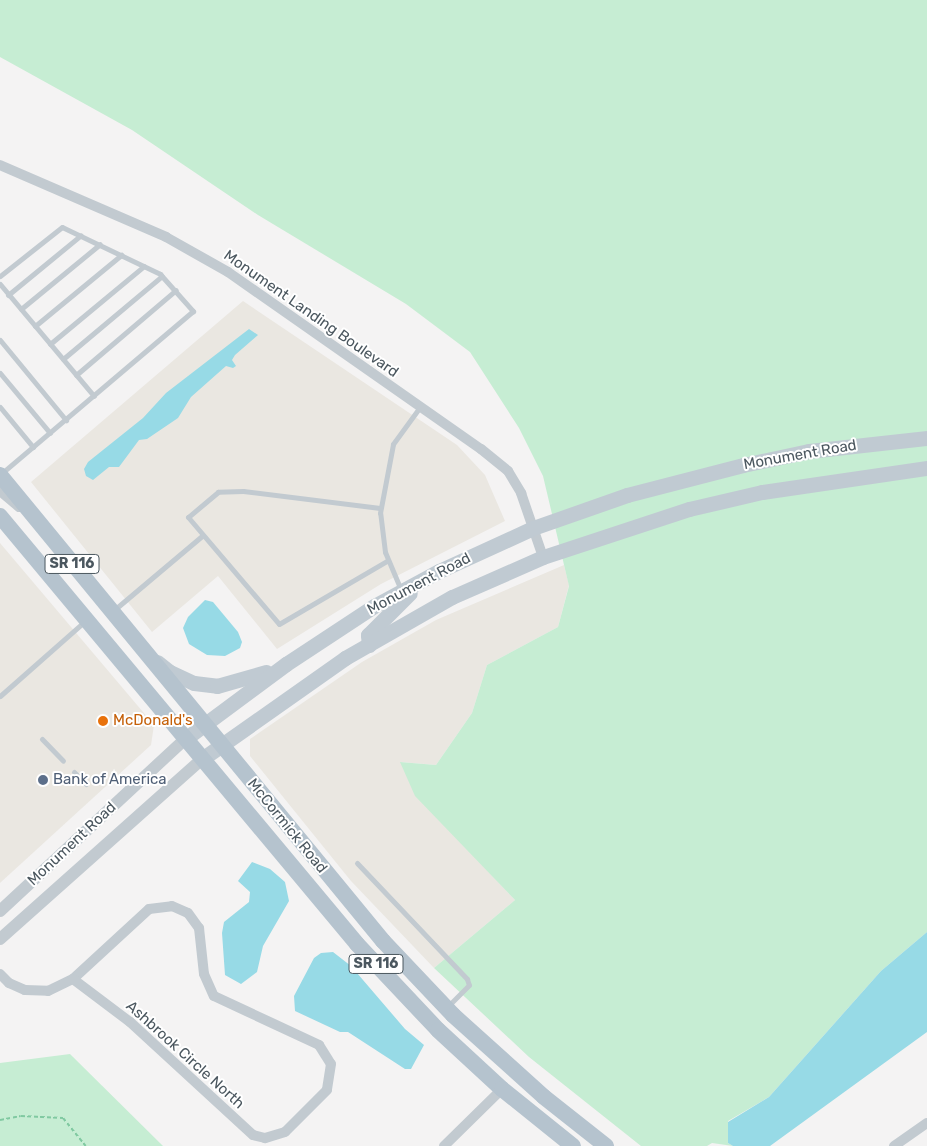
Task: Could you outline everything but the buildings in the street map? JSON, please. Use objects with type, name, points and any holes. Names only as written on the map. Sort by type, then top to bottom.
[{"type":"main road","name":"Monument Road","points":[[185,739],[286,664],[401,591],[439,571],[533,528],[627,495],[743,464],[809,451],[927,438]]},
{"type":"main road","name":"Monument Road","points":[[202,759],[323,672],[452,597],[543,557],[689,509],[762,492],[927,468]]},
{"type":"main road","name":"McCormick Road","points":[[0,475],[377,934],[446,1007],[544,1098],[606,1146]]},
{"type":"main road","name":"McCormick Road","points":[[0,516],[351,936],[438,1030],[502,1089],[573,1146]]},
{"type":"main road","points":[[369,645],[368,635],[389,611],[439,571]]},
{"type":"main road","points":[[145,652],[170,672],[194,682],[217,686],[243,681],[286,664]]},
{"type":"main road","points":[[351,936],[373,950],[424,1004],[436,1010],[446,1007]]},
{"type":"main road","points":[[438,1030],[451,1028],[458,1032],[516,1082],[544,1098]]},
{"type":"street","name":"Monument Landing Boulevard","points":[[0,165],[131,221],[228,272],[420,407],[508,472],[521,493],[543,557]]},
{"type":"street","points":[[0,492],[41,526]]},
{"type":"street","name":"Monument Road","points":[[0,911],[185,739]]},
{"type":"street","name":"Monument Road","points":[[0,939],[56,886],[202,759]]},
{"type":"street","name":"Ashbrook Circle North","points":[[172,906],[188,913],[199,928],[204,974],[214,996],[313,1041],[329,1057],[331,1064],[327,1090],[309,1111],[278,1136],[253,1135],[130,1022],[73,979],[149,909],[172,906]]},
{"type":"street","points":[[0,974],[9,983],[39,993],[73,979]]},
{"type":"street","points":[[444,1146],[502,1089]]},
{"type":"street","points":[[898,1145],[927,1123]]},
{"type":"lane","points":[[0,276],[59,228],[66,228],[162,276],[192,308],[192,314],[0,475]]},
{"type":"lane","points":[[8,294],[81,235]]},
{"type":"lane","points":[[21,309],[100,244]]},
{"type":"lane","points":[[35,326],[121,255]]},
{"type":"lane","points":[[50,344],[144,266]]},
{"type":"lane","points":[[63,359],[162,276]]},
{"type":"lane","points":[[0,284],[94,396]]},
{"type":"lane","points":[[76,375],[176,290]]},
{"type":"lane","points":[[0,340],[66,420]]},
{"type":"lane","points":[[0,373],[50,433]]},
{"type":"lane","points":[[0,407],[33,447]]},
{"type":"lane","points":[[401,591],[388,561],[380,508],[393,444],[420,407]]},
{"type":"lane","points":[[380,508],[243,491],[218,492],[188,518],[279,624],[388,561]]},
{"type":"lane","points":[[112,612],[203,535]]},
{"type":"lane","points":[[0,696],[86,619]]},
{"type":"lane","points":[[42,739],[63,761]]},
{"type":"lane","points":[[74,772],[86,784]]},
{"type":"lane","points":[[357,863],[467,979],[469,985],[446,1007]]},
{"type":"path","points":[[0,1120],[21,1116],[63,1118],[86,1146]]},
{"type":"shaded area","points":[[243,301],[457,445],[485,475],[505,521],[381,584],[277,649],[218,576],[152,632],[31,482]]},
{"type":"shaded area","points":[[0,543],[154,725],[151,745],[0,883]]},
{"type":"shaded area","points":[[564,565],[569,585],[558,627],[487,665],[472,713],[436,765],[401,762],[454,835],[515,900],[434,968],[351,881],[250,756],[250,739],[362,662],[436,620]]},
{"type":"green space","points":[[0,0],[927,0],[927,932],[881,971],[769,1097],[728,1121],[728,1143],[733,1146],[712,1143],[707,1146],[641,1146],[529,1057],[434,968],[515,900],[415,796],[400,762],[436,765],[472,713],[487,665],[558,627],[569,586],[543,476],[519,428],[470,352],[406,304],[258,215],[132,130],[0,57]]},
{"type":"green space","points":[[70,1054],[163,1146],[0,1146],[0,1063]]},
{"type":"water","points":[[249,329],[258,335],[235,355],[232,360],[236,366],[233,368],[226,366],[191,397],[178,418],[147,439],[139,440],[119,467],[109,467],[93,480],[86,476],[84,469],[88,462],[143,418],[166,393]]},
{"type":"water","points":[[205,600],[213,602],[238,632],[242,642],[240,648],[225,656],[207,655],[189,644],[183,628],[188,617]]},
{"type":"water","points":[[252,862],[270,869],[285,882],[289,901],[263,946],[257,972],[241,984],[225,975],[222,933],[224,922],[249,902],[250,892],[238,881]]},
{"type":"water","points":[[927,932],[927,1032],[770,1146],[733,1146],[728,1143],[728,1122],[769,1097],[881,971]]},
{"type":"water","points":[[333,952],[351,966],[405,1029],[424,1045],[411,1069],[405,1069],[348,1032],[340,1032],[295,1011],[294,996],[314,958],[321,953]]},
{"type":"place","name":"McDonald's","points":[[103,721]]},
{"type":"place","name":"Bank of America","points":[[43,780]]}]
